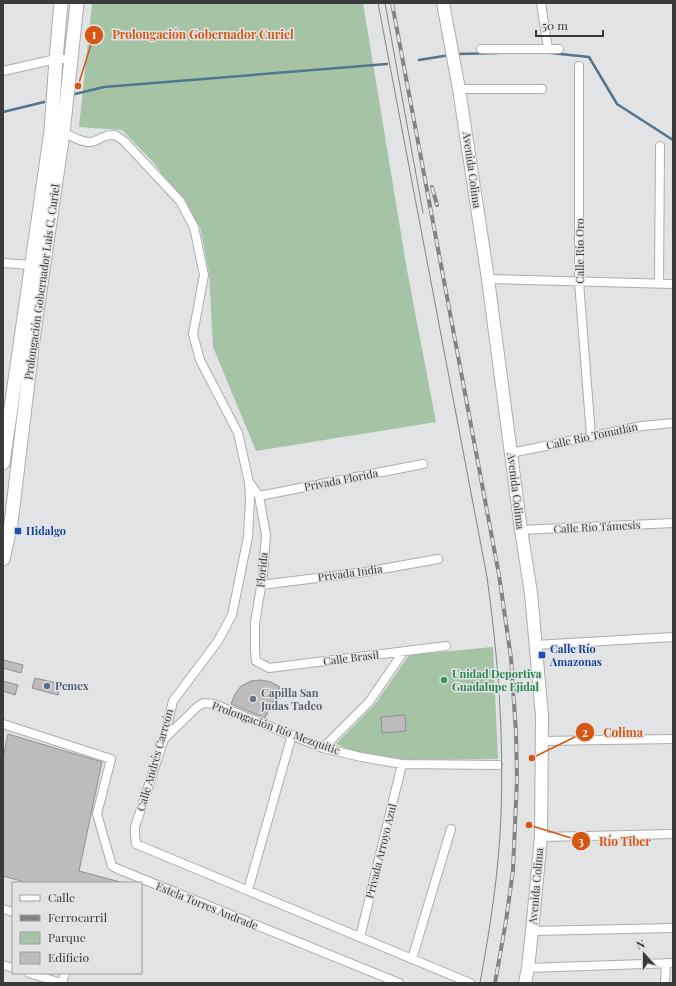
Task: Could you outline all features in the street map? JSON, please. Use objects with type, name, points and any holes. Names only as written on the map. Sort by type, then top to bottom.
[{"type":"main road","name":"Prolongación Gobernador Luis C. Curiel","points":[[3,560],[34,332],[57,132],[56,59],[61,3]]},
{"type":"main road","name":"Prolongación Gobernador Luis C. Curiel","points":[[3,463],[31,265],[72,59],[77,3]]},
{"type":"street","name":"Avenida Colima","points":[[442,3],[460,89],[488,279],[521,530],[531,593],[542,716],[541,837],[528,968],[525,983]]},
{"type":"street","points":[[541,3],[548,49]]},
{"type":"street","points":[[481,49],[559,49]]},
{"type":"street","points":[[3,71],[56,59],[72,59]]},
{"type":"street","name":"Calle Río Oro","points":[[579,66],[579,282],[591,436]]},
{"type":"street","points":[[460,89],[542,89]]},
{"type":"street","name":"Calle Andrés Carreón","points":[[57,132],[87,142],[93,142],[106,136],[115,135],[124,141],[180,201],[194,227],[204,275],[193,334],[200,360],[238,433],[249,482],[250,500],[248,537],[232,615],[218,641],[173,701],[164,739],[135,827],[136,844],[469,983]]},
{"type":"street","points":[[659,284],[660,146]]},
{"type":"street","points":[[3,263],[31,265]]},
{"type":"street","points":[[488,279],[673,284]]},
{"type":"street","name":"Calle Río Tomatlán","points":[[511,453],[642,426],[673,423]]},
{"type":"street","name":"Privada Florida","points":[[259,496],[423,464]]},
{"type":"street","name":"Florida","points":[[249,482],[259,496],[266,535],[261,585],[255,623],[256,661]]},
{"type":"street","name":"Calle Río Támesis","points":[[521,530],[673,523]]},
{"type":"street","name":"Privada India","points":[[261,585],[365,572],[438,559]]},
{"type":"street","points":[[535,645],[673,637]]},
{"type":"street","name":"Calle Brasil","points":[[256,661],[269,668],[446,646]]},
{"type":"street","points":[[324,748],[369,702],[404,651]]},
{"type":"street","name":"Prolongación Río Mezquitic","points":[[164,739],[198,706],[204,703],[214,704],[324,748],[361,757],[402,764],[498,764]]},
{"type":"street","name":"Estela Torres Andrade","points":[[3,724],[111,759],[98,814],[112,866],[399,983]]},
{"type":"street","points":[[248,890],[292,735]]},
{"type":"street","points":[[541,741],[673,739]]},
{"type":"street","name":"Privada Arroyo Azul","points":[[360,937],[402,764]]},
{"type":"street","points":[[412,959],[451,829]]},
{"type":"street","points":[[541,837],[673,834]]},
{"type":"street","points":[[532,931],[673,928]]},
{"type":"street","points":[[528,968],[670,963],[665,983]]},
{"type":"street","points":[[32,974],[62,983]]},
{"type":"green space","points":[[92,3],[363,3],[407,270],[436,422],[256,451],[213,347],[209,273],[200,227],[154,163],[122,130],[79,127]]},
{"type":"green space","name":"Unidad Deportiva Guadalupe Ejidal","points":[[493,647],[498,759],[405,760],[357,754],[336,744],[375,704],[409,655]]},
{"type":"building","points":[[4,660],[23,665],[21,673],[3,668]]},
{"type":"building","name":"Pemex","points":[[35,678],[61,684],[58,695],[32,688]]},
{"type":"building","name":"Capilla San Judas Tadeo","points":[[261,680],[271,682],[280,687],[265,718],[231,704],[235,694],[241,686],[251,681]]},
{"type":"building","points":[[3,681],[18,685],[15,695],[3,691]]},
{"type":"building","points":[[405,715],[406,731],[382,733],[381,717]]},
{"type":"building","points":[[8,734],[102,762],[79,871],[120,882],[24,882],[3,876],[3,758]]},
{"type":"waterway","points":[[457,54],[498,53]]},
{"type":"waterway","points":[[551,53],[589,57],[617,104],[673,140]]},
{"type":"waterway","points":[[419,60],[450,55]]},
{"type":"waterway","points":[[75,94],[104,87],[387,64]]},
{"type":"waterway","points":[[3,112],[44,102]]},
{"type":"tram line","points":[[378,3],[487,577],[494,636],[501,725],[501,815],[494,900],[480,983]]},
{"type":"tram line","points":[[385,3],[423,213]]},
{"type":"railway","points":[[392,3],[499,575],[511,658],[516,733],[517,779],[513,870],[495,983]]},
{"type":"railway","points":[[432,187],[437,205]]},
{"type":"place","name":"Prolongación Gobernador Curiel","points":[[78,86]]},
{"type":"place","name":"Hidalgo","points":[[18,531]]},
{"type":"place","name":"Calle Río Amazonas","points":[[542,655]]},
{"type":"place","name":"Unidad Deportiva Guadalupe Ejidal","points":[[444,680]]},
{"type":"place","name":"Pemex","points":[[47,686]]},
{"type":"place","name":"Capilla San Judas Tadeo","points":[[253,699]]},
{"type":"place","name":"Colima","points":[[532,758]]},
{"type":"place","name":"Río Tiber","points":[[529,825]]}]
